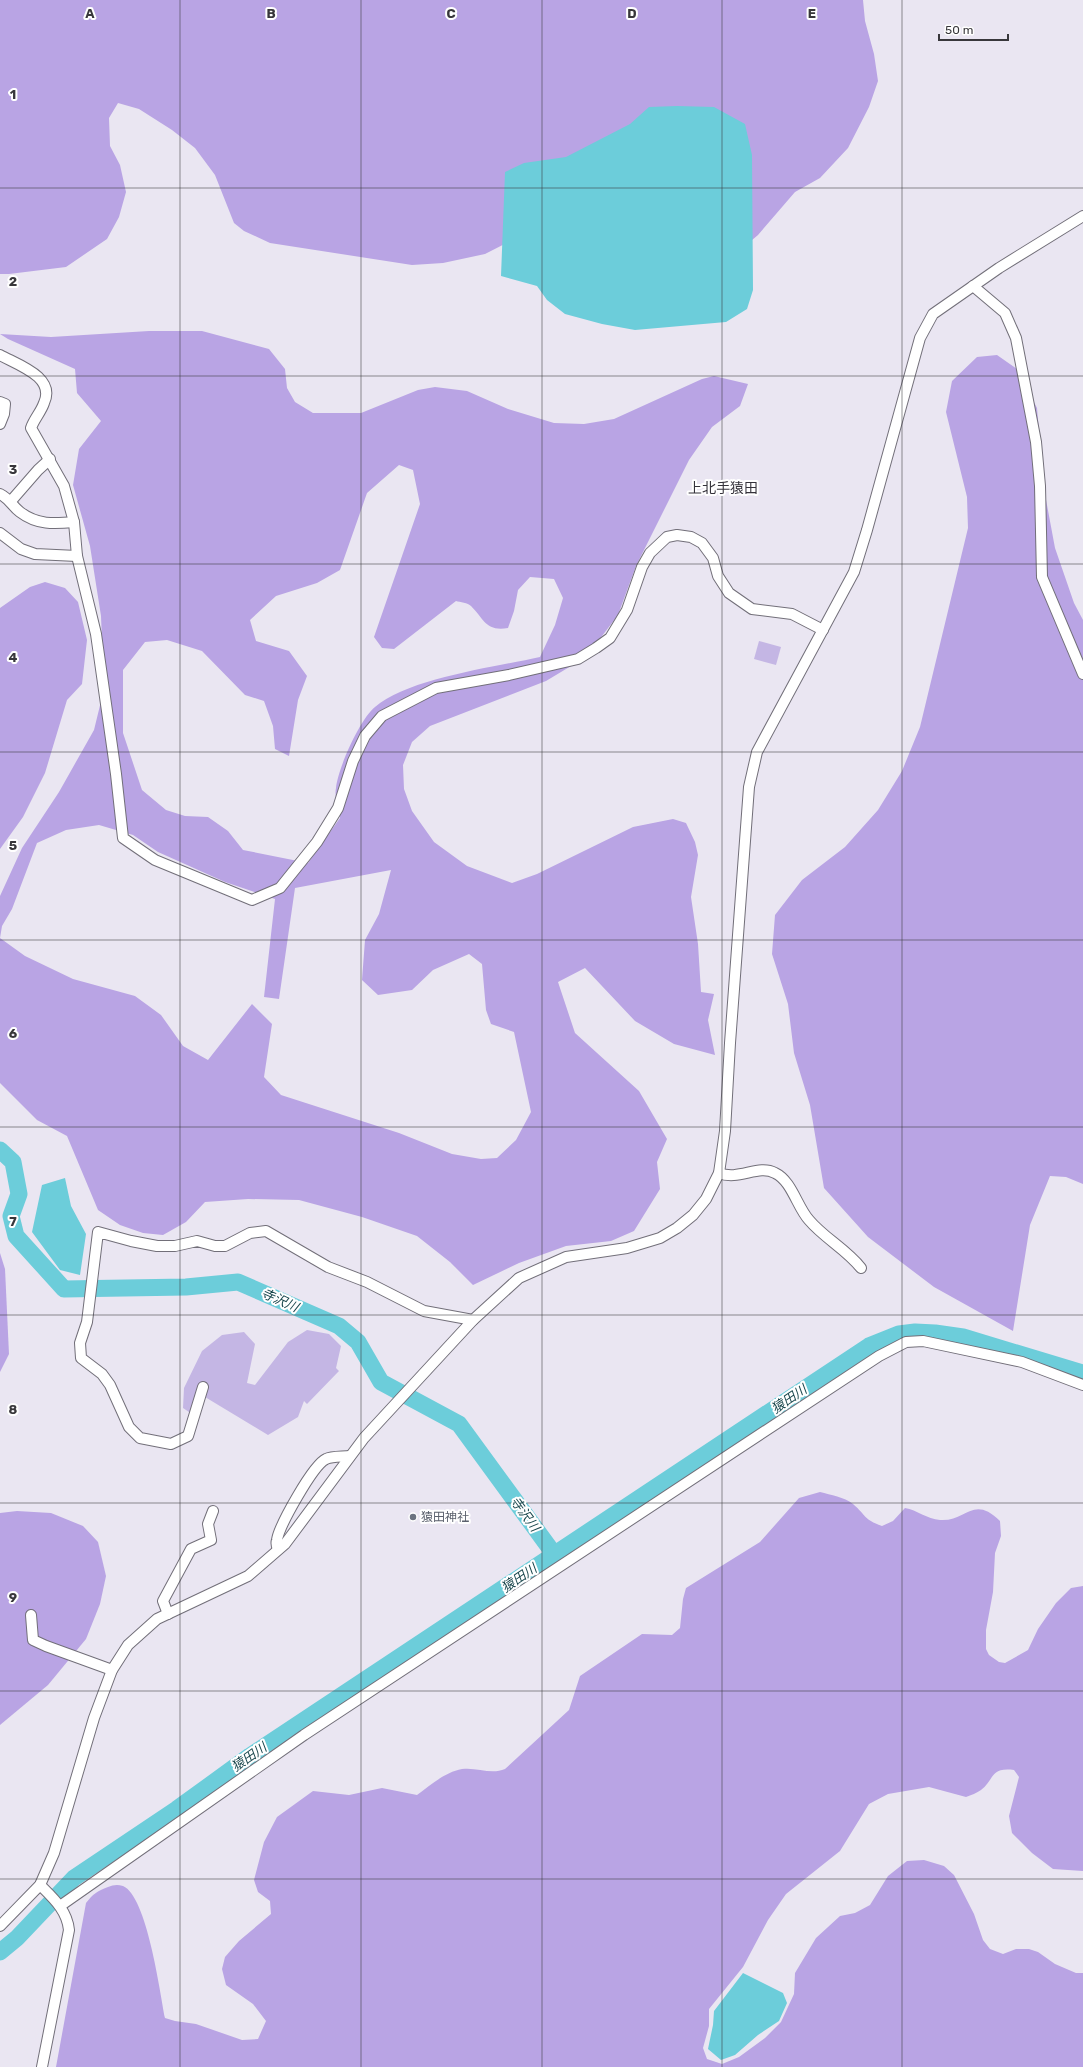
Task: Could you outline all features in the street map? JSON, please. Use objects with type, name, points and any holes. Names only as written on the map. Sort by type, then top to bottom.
[{"type":"street","points":[[0,1926],[40,1885],[54,1853],[94,1718],[112,1670],[128,1645],[157,1619],[248,1576],[285,1544],[364,1438],[474,1320],[520,1278],[538,1268],[566,1257],[633,1246],[660,1238],[677,1228],[693,1215],[706,1199],[719,1173],[725,1131],[730,1035],[749,786],[757,752],[854,572],[920,338],[933,314],[973,286],[1083,216]]},
{"type":"street","points":[[973,286],[1005,313],[1016,338],[1024,369],[1036,442],[1040,486],[1042,577],[1083,674]]},
{"type":"street","points":[[0,355],[34,374],[44,382],[48,393],[44,404],[31,428],[64,486],[74,522],[77,556],[96,634],[118,789],[123,838],[155,860],[252,900],[280,888],[317,842],[338,808],[352,761],[365,736],[382,716],[436,688],[509,675],[578,659],[596,648],[610,638],[627,610],[642,567],[650,553],[667,537],[677,535],[691,537],[702,543],[713,558],[718,576],[729,593],[752,609],[792,614],[823,630]]},
{"type":"street","points":[[0,402],[5,404],[4,414],[0,424]]},
{"type":"street","points":[[11,501],[38,470],[50,459]]},
{"type":"street","points":[[0,494],[11,501],[20,512],[36,522],[50,524],[74,522]]},
{"type":"street","points":[[0,534],[21,550],[35,554],[77,556]]},
{"type":"street","points":[[719,1173],[728,1177],[761,1170],[776,1173],[783,1179],[809,1220],[851,1255],[861,1268]]},
{"type":"street","points":[[203,1387],[188,1436],[171,1444],[140,1438],[129,1427],[110,1385],[102,1374],[81,1358],[80,1343],[87,1322],[98,1232],[157,1246],[175,1246],[197,1241],[215,1246],[225,1246],[250,1233],[266,1231],[328,1267],[367,1282],[424,1311],[474,1320]]},
{"type":"street","points":[[56,1901],[304,1735],[879,1356],[906,1342],[923,1341],[1022,1362],[1083,1385]]},
{"type":"street","points":[[278,1550],[276,1541],[281,1529],[314,1468],[326,1459],[350,1456]]},
{"type":"street","points":[[168,1614],[162,1601],[191,1549],[211,1540],[208,1524],[213,1511]]},
{"type":"street","points":[[32,1616],[33,1640],[112,1670]]},
{"type":"street","points":[[40,1885],[56,1901],[68,1924],[69,1930],[42,2067]]},
{"type":"shaded area","points":[[0,0],[863,0],[865,21],[874,54],[878,81],[869,107],[848,148],[820,178],[795,192],[758,235],[745,246],[542,225],[485,254],[443,263],[412,265],[270,243],[244,231],[234,223],[215,175],[195,148],[172,130],[139,109],[118,103],[109,118],[110,146],[120,165],[126,192],[119,217],[107,239],[66,267],[0,274]]},
{"type":"shaded area","points":[[149,331],[202,331],[269,349],[285,369],[287,388],[295,402],[313,413],[361,413],[418,390],[435,387],[467,391],[508,409],[554,423],[584,424],[614,419],[702,379],[714,376],[748,384],[740,406],[712,427],[689,460],[636,566],[618,615],[586,657],[546,681],[430,726],[412,742],[403,765],[404,789],[412,811],[434,842],[467,866],[512,883],[537,874],[633,827],[673,819],[686,823],[695,842],[698,855],[691,897],[698,944],[701,992],[714,994],[708,1020],[715,1055],[674,1044],[635,1021],[585,968],[558,982],[575,1033],[639,1091],[667,1139],[657,1162],[660,1189],[634,1231],[611,1241],[566,1246],[519,1263],[473,1285],[450,1262],[417,1236],[362,1217],[299,1200],[248,1199],[205,1202],[186,1222],[163,1235],[143,1233],[120,1225],[98,1210],[67,1136],[37,1120],[0,1083],[0,938],[0,896],[22,848],[59,792],[94,730],[104,689],[101,616],[90,546],[73,485],[79,449],[101,421],[77,393],[75,369],[0,334],[51,337]],"holes":[[[399,465],[413,470],[420,504],[374,637],[382,648],[394,649],[456,601],[470,605],[490,626],[501,629],[508,628],[514,611],[518,590],[530,577],[554,579],[563,598],[555,625],[540,657],[431,681],[409,688],[390,697],[375,707],[363,722],[351,744],[341,769],[336,792],[340,818],[308,863],[243,850],[228,831],[208,817],[185,816],[166,810],[142,790],[123,733],[123,670],[145,642],[167,640],[202,651],[245,695],[264,701],[273,726],[275,749],[289,756],[298,700],[307,676],[289,651],[256,641],[250,620],[276,596],[317,583],[340,570],[367,493]],[[99,825],[133,835],[158,852],[225,882],[275,899],[264,997],[279,999],[295,888],[391,870],[379,914],[365,940],[362,980],[378,995],[412,990],[433,970],[469,954],[482,964],[486,1010],[491,1024],[514,1032],[531,1112],[516,1140],[497,1158],[481,1159],[452,1154],[399,1133],[281,1095],[264,1077],[272,1024],[252,1004],[208,1060],[183,1046],[161,1015],[135,996],[73,979],[25,956],[0,938],[2,926],[12,909],[37,843],[66,830]]]},
{"type":"shaded area","points":[[997,355],[1017,369],[1037,408],[1044,489],[1055,548],[1074,603],[1083,620],[1083,1184],[1066,1177],[1050,1176],[1030,1225],[1013,1331],[934,1287],[868,1237],[824,1188],[810,1105],[794,1053],[788,1004],[772,954],[775,915],[802,880],[845,847],[878,810],[902,771],[920,727],[968,528],[967,497],[946,412],[952,381],[977,357]]},
{"type":"shaded area","points":[[45,582],[65,588],[78,602],[87,640],[82,684],[67,700],[45,773],[23,817],[0,849],[0,608],[30,587]]},
{"type":"shaded area","points":[[759,641],[781,647],[776,665],[754,659]]},
{"type":"shaded area","points":[[0,1253],[5,1269],[9,1354],[0,1372]]},
{"type":"shaded area","points":[[307,1330],[329,1334],[341,1346],[336,1368],[339,1371],[307,1404],[304,1401],[298,1417],[268,1435],[205,1397],[198,1418],[183,1408],[184,1388],[202,1351],[222,1335],[244,1332],[255,1344],[247,1383],[255,1385],[288,1342]]},
{"type":"shaded area","points":[[820,1492],[846,1500],[853,1504],[868,1519],[882,1526],[893,1521],[905,1508],[940,1520],[949,1520],[976,1509],[991,1513],[1000,1521],[1001,1536],[995,1553],[993,1592],[986,1630],[986,1649],[989,1655],[999,1662],[1005,1663],[1028,1650],[1038,1629],[1056,1603],[1071,1588],[1083,1586],[1083,1871],[1053,1869],[1032,1853],[1012,1833],[1009,1816],[1019,1777],[1014,1770],[1001,1770],[997,1772],[981,1790],[966,1797],[929,1787],[888,1794],[869,1804],[840,1851],[786,1894],[768,1920],[743,1967],[709,2009],[709,2026],[703,2048],[707,2059],[722,2064],[739,2057],[765,2038],[781,2022],[794,1994],[795,1973],[816,1938],[840,1916],[855,1913],[870,1905],[888,1876],[907,1861],[924,1860],[944,1866],[954,1875],[974,1914],[983,1940],[990,1949],[1003,1954],[1016,1949],[1029,1949],[1038,1952],[1055,1964],[1076,1973],[1083,1973],[1083,2067],[56,2067],[86,1903],[96,1893],[113,1885],[123,1886],[131,1893],[139,1907],[146,1925],[156,1967],[165,2018],[196,2024],[242,2040],[258,2039],[266,2021],[253,2004],[226,1985],[222,1969],[225,1957],[239,1941],[271,1914],[270,1901],[258,1892],[254,1880],[264,1842],[277,1817],[313,1791],[349,1795],[382,1788],[417,1795],[438,1779],[462,1769],[500,1771],[505,1769],[569,1710],[580,1676],[642,1634],[672,1635],[680,1628],[683,1599],[686,1588],[760,1542],[799,1498]]},
{"type":"shaded area","points":[[17,1511],[51,1513],[83,1526],[98,1542],[106,1576],[100,1604],[86,1639],[48,1685],[0,1725],[0,1513]]},
{"type":"water","points":[[649,107],[714,107],[745,124],[752,155],[753,290],[747,309],[726,322],[635,330],[602,324],[565,314],[547,300],[537,286],[501,276],[505,172],[524,163],[566,157],[630,124]]},
{"type":"water","points":[[65,1178],[71,1206],[86,1234],[80,1275],[60,1270],[32,1232],[42,1185]]},
{"type":"water","points":[[743,1973],[783,1993],[787,2003],[779,2021],[758,2035],[735,2055],[721,2060],[708,2049],[714,2011]]},
{"type":"waterway","name":"寺沢川","points":[[0,1150],[13,1162],[19,1194],[11,1216],[16,1236],[64,1289],[186,1287],[238,1282],[339,1326],[358,1342],[381,1382],[459,1424],[554,1554]]},
{"type":"waterway","name":"猿田川","points":[[0,1952],[17,1938],[74,1878],[177,1809],[250,1756],[869,1346],[899,1334],[915,1332],[935,1333],[963,1337],[1083,1373]]},
{"type":"place","name":"猿田神社","points":[[413,1517]]},
{"type":"district","name":"上北手猿田","points":[[723,488]]}]
